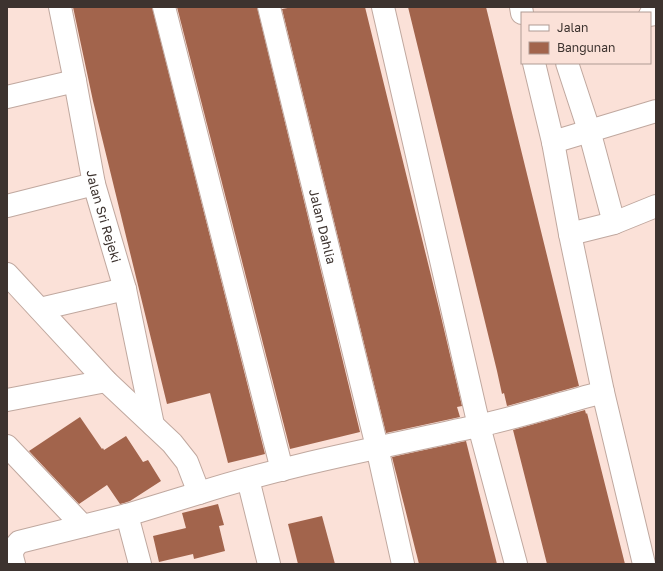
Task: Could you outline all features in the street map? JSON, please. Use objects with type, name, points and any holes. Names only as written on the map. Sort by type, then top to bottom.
[{"type":"street","name":"Jalan Sri Rejeki","points":[[60,7],[94,184],[125,289],[153,425]]},
{"type":"street","points":[[164,7],[282,470]]},
{"type":"street","name":"Jalan Dahlia","points":[[269,7],[377,447],[403,564]]},
{"type":"street","points":[[383,7],[479,426],[516,564]]},
{"type":"street","points":[[534,64],[554,142],[570,234],[604,392],[644,564]]},
{"type":"street","points":[[567,64],[589,130],[614,223]]},
{"type":"street","points":[[7,97],[75,81]]},
{"type":"street","points":[[554,142],[589,130],[656,111]]},
{"type":"street","points":[[7,206],[94,184]]},
{"type":"street","points":[[570,234],[614,223],[656,206]]},
{"type":"street","points":[[7,274],[106,380],[172,444],[187,462],[199,493]]},
{"type":"street","points":[[40,309],[125,289]]},
{"type":"street","points":[[7,400],[106,380]]},
{"type":"street","points":[[14,564],[11,554],[13,548],[19,542],[127,515],[282,470],[377,447],[479,426],[604,392]]},
{"type":"street","points":[[7,446],[83,526]]},
{"type":"street","points":[[248,479],[269,564]]},
{"type":"street","points":[[127,515],[140,564]]},
{"type":"building","points":[[73,7],[152,7],[265,454],[228,463],[210,393],[167,404],[93,101]]},
{"type":"building","points":[[177,7],[257,7],[360,432],[290,449]]},
{"type":"building","points":[[293,7],[365,7],[462,406],[457,407],[460,417],[386,433],[282,9]]},
{"type":"building","points":[[408,7],[486,7],[579,386],[507,406],[504,393],[502,394]]},
{"type":"building","points":[[585,410],[625,564],[547,564],[513,430]]},
{"type":"building","points":[[80,417],[104,450],[126,436],[143,462],[148,460],[161,481],[130,501],[124,503],[120,504],[107,485],[79,504],[29,451]]},
{"type":"building","points":[[466,441],[497,564],[419,564],[392,457]]},
{"type":"building","points":[[218,504],[224,525],[219,526],[225,551],[194,559],[193,554],[159,562],[153,536],[186,528],[182,513]]},
{"type":"building","points":[[322,516],[335,564],[298,564],[288,524]]}]
